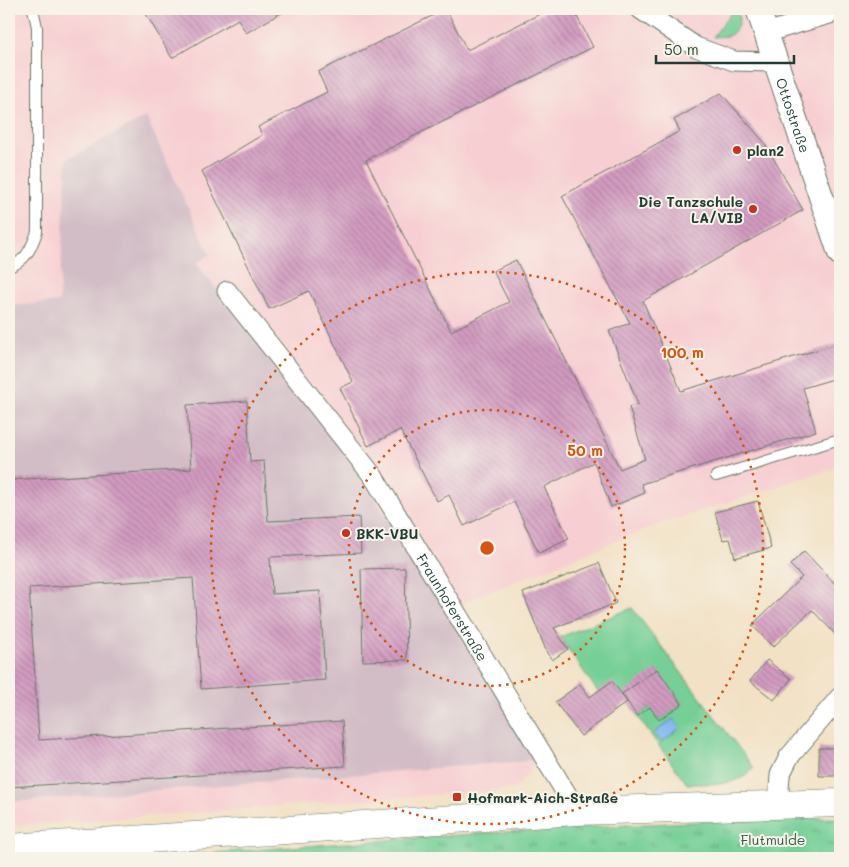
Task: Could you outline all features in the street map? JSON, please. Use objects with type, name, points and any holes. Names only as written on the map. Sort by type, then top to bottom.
[{"type":"main road","points":[[9,848],[226,836],[577,811],[840,803]]},
{"type":"main road","points":[[179,858],[226,836]]},
{"type":"street","name":"Ottostraße","points":[[640,9],[696,47],[734,61],[775,62],[840,253]]},
{"type":"street","points":[[758,9],[775,62]]},
{"type":"street","points":[[765,34],[840,11]]},
{"type":"street","name":"Fraunhoferstraße","points":[[227,291],[373,476],[577,811]]},
{"type":"street","points":[[778,804],[780,775],[789,757],[840,697]]},
{"type":"lane","points":[[9,267],[22,261],[30,250],[37,232],[37,27],[33,9]]},
{"type":"lane","points":[[716,476],[840,439]]},
{"type":"shaded area","points":[[9,9],[840,9],[840,466],[646,529],[445,610],[537,760],[515,789],[9,826]]},
{"type":"shaded area","points":[[146,117],[210,255],[196,263],[336,439],[422,572],[537,760],[9,802],[9,306],[59,302],[67,159]]},
{"type":"green space","points":[[734,9],[737,9],[739,17],[735,31],[728,36],[713,37]]},
{"type":"green space","points":[[632,608],[754,768],[740,779],[715,784],[687,784],[637,716],[650,707],[659,720],[682,704],[657,670],[622,695],[598,692],[560,637]]},
{"type":"green space","name":"Flutmulde","points":[[840,818],[840,858],[145,858],[579,827]]},
{"type":"water","points":[[673,719],[680,728],[662,742],[654,733]]},
{"type":"building","points":[[143,9],[288,9],[246,33],[238,19],[172,58]]},
{"type":"building","points":[[446,9],[467,50],[550,9],[573,9],[593,47],[366,160],[451,331],[509,302],[493,271],[516,260],[620,469],[645,459],[629,407],[638,404],[609,331],[630,323],[562,196],[680,131],[674,120],[721,93],[764,142],[803,210],[643,301],[681,391],[840,343],[840,377],[803,388],[816,431],[641,484],[645,493],[611,507],[594,462],[544,487],[569,539],[539,553],[514,502],[464,526],[449,495],[437,501],[400,430],[368,446],[340,388],[353,382],[309,291],[269,309],[202,171],[262,135],[258,127],[327,92],[318,72]]},
{"type":"building","points":[[247,401],[250,462],[264,461],[268,521],[359,517],[361,553],[270,557],[272,594],[320,591],[325,680],[201,689],[193,578],[29,588],[39,740],[342,721],[345,766],[9,787],[9,480],[191,469],[187,405]]},
{"type":"building","points":[[758,501],[771,548],[735,558],[730,539],[723,540],[715,512]]},
{"type":"building","points":[[804,551],[840,589],[840,639],[812,610],[773,647],[752,625],[802,577],[790,565]]},
{"type":"building","points":[[599,563],[616,603],[554,628],[568,649],[552,660],[547,653],[523,593]]},
{"type":"building","points":[[405,568],[407,660],[363,661],[361,569]]},
{"type":"building","points":[[767,660],[791,679],[774,700],[750,681]]},
{"type":"building","points":[[657,669],[682,704],[659,720],[650,707],[637,716],[622,694]]},
{"type":"building","points":[[612,681],[627,702],[581,736],[555,702],[580,684],[590,697]]},
{"type":"building","points":[[819,748],[840,748],[840,776],[819,776]]},
{"type":"place","name":"plan2","points":[[737,150]]},
{"type":"place","name":"Die Tanzschule LA/VIB","points":[[753,209]]},
{"type":"place","name":"BKK-VBU","points":[[346,533]]},
{"type":"place","name":"Hofmark-Aich-Straße","points":[[457,797]]}]
